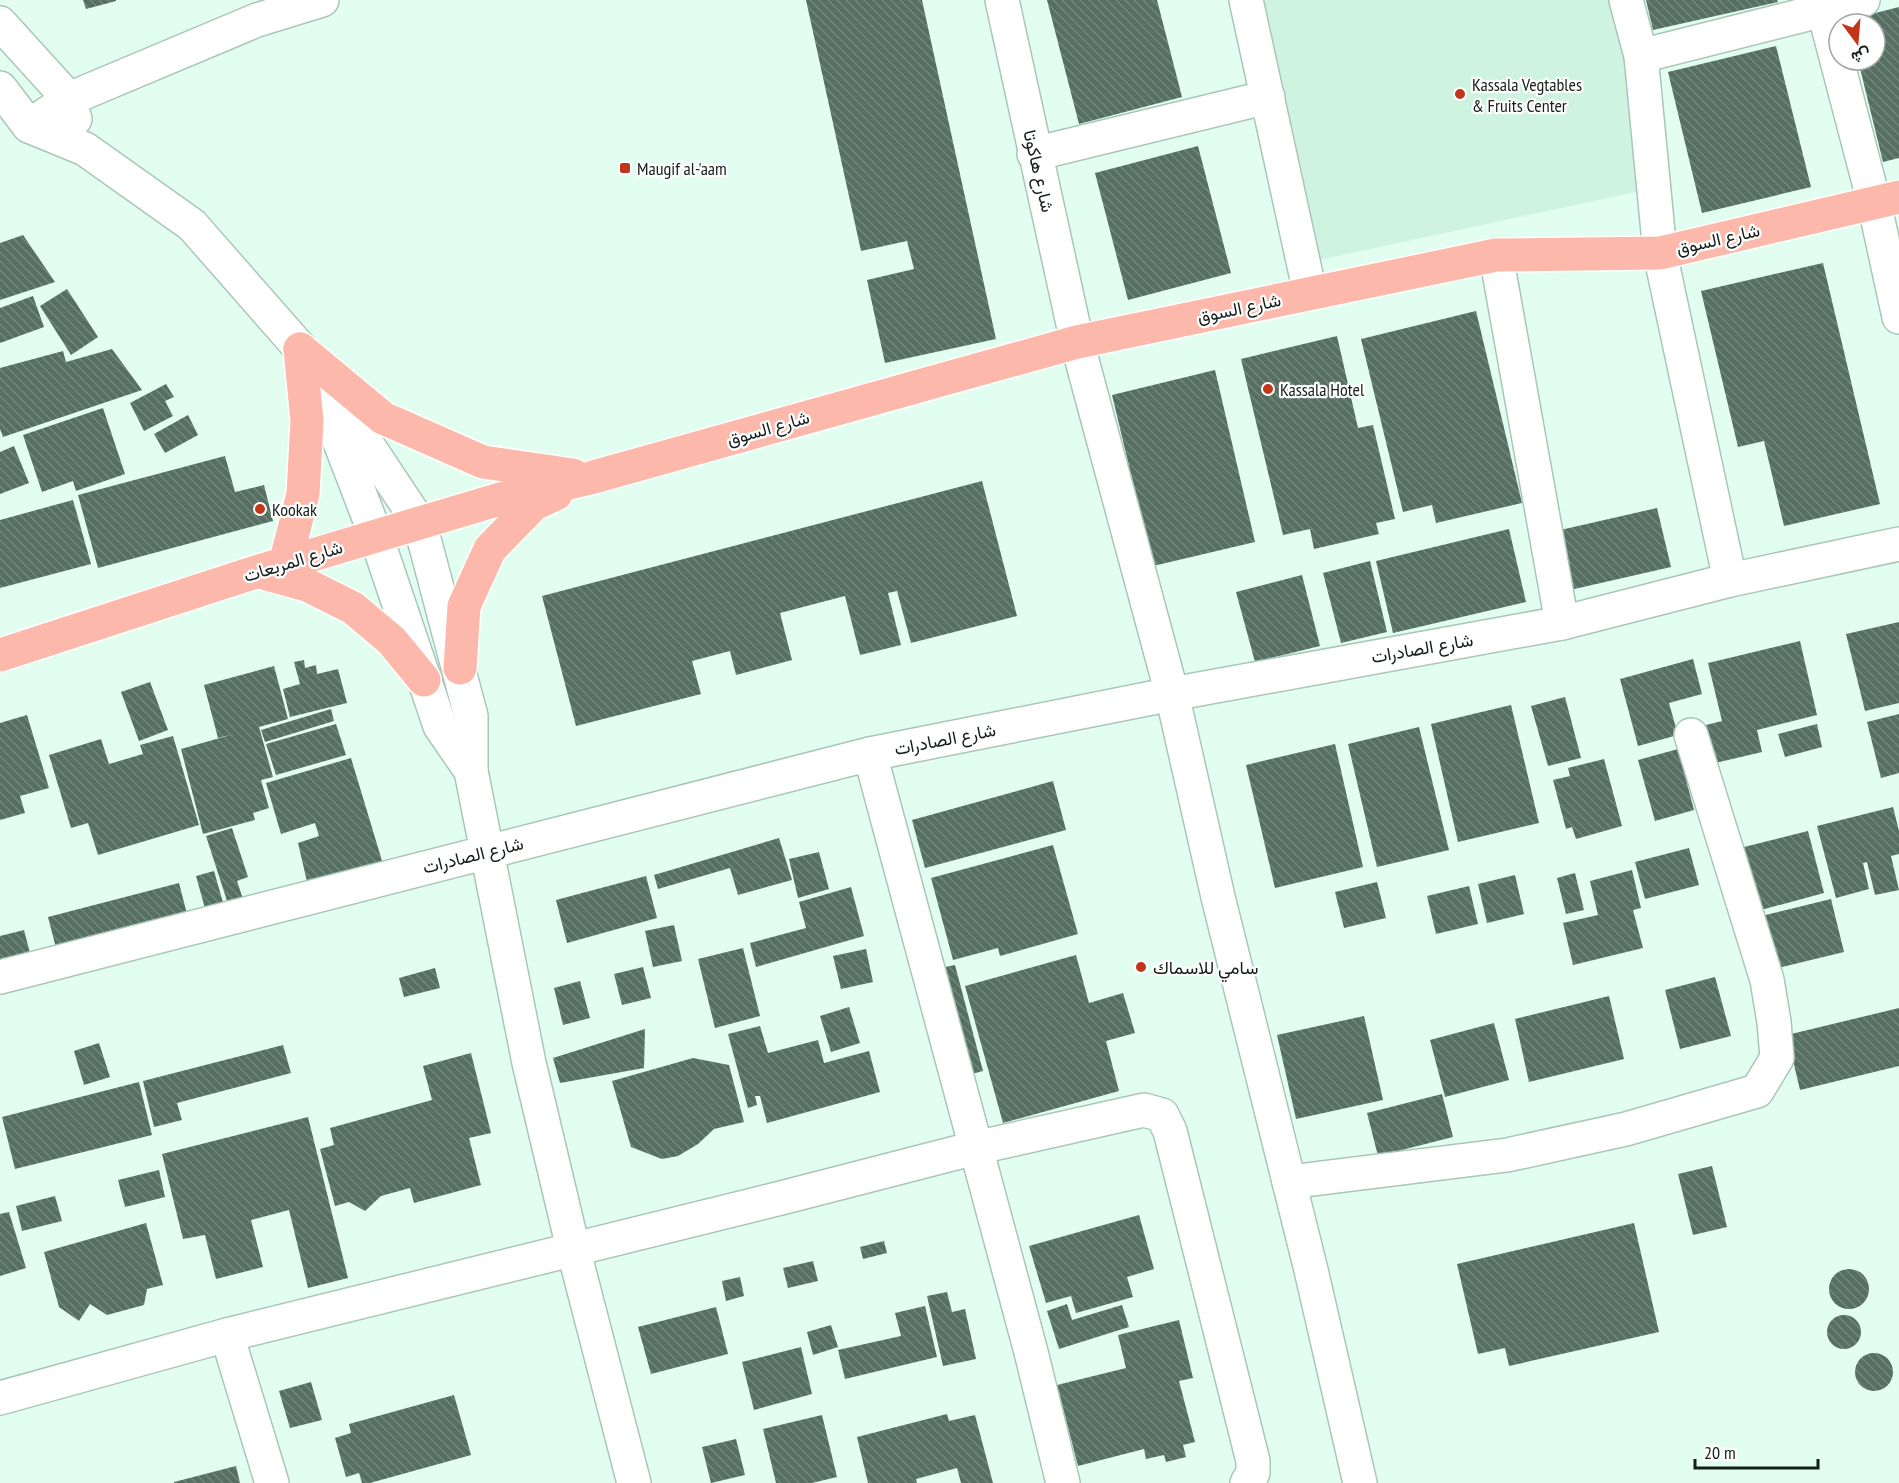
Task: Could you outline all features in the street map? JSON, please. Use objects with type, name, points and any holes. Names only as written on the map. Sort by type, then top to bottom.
[{"type":"main road","name":"شارع السوق","points":[[590,478],[1077,342],[1496,255],[1660,253],[1886,200]]},
{"type":"main road","points":[[307,356],[383,418],[483,462],[590,478]]},
{"type":"main road","points":[[307,356],[307,421],[303,494],[272,568],[353,608],[392,641],[424,680]]},
{"type":"main road","points":[[460,668],[464,606],[490,549],[534,504],[590,478]]},
{"type":"main road","name":"شارع المربعات","points":[[0,655],[376,536],[500,499],[590,478]]},
{"type":"street","points":[[29,126],[69,99],[254,10],[322,0]]},
{"type":"street","name":"شارع هاكوتا","points":[[1002,0],[1077,342],[1172,694],[1218,897],[1311,1270],[1360,1483]]},
{"type":"street","points":[[1246,0],[1310,293]]},
{"type":"street","points":[[1626,0],[1641,56],[1660,253],[1730,580]]},
{"type":"street","points":[[1641,56],[1822,5],[1863,0]]},
{"type":"street","points":[[1822,5],[1886,200],[1899,317]]},
{"type":"street","points":[[0,23],[69,99],[85,149]]},
{"type":"street","points":[[0,88],[29,126],[85,149],[192,225],[307,356],[420,524],[471,716],[471,771],[529,1063],[573,1248],[634,1483]]},
{"type":"street","points":[[1034,154],[1268,97]]},
{"type":"street","points":[[1496,255],[1562,623]]},
{"type":"street","points":[[307,356],[376,536],[440,726],[471,771]]},
{"type":"street","name":"شارع الصادرات","points":[[0,977],[870,754],[1172,694],[1562,623],[1730,580],[1899,544]]},
{"type":"street","points":[[1289,1182],[1507,1155],[1626,1129],[1757,1091],[1777,1058],[1767,980],[1691,735]]},
{"type":"street","points":[[870,754],[1064,1483]]},
{"type":"street","points":[[0,1398],[227,1335],[975,1148],[1144,1110],[1162,1115],[1170,1131],[1253,1461],[1254,1473],[1247,1483]]},
{"type":"street","points":[[227,1335],[272,1483]]},
{"type":"shaded area","name":"Kassala Vegtables & Fruits Center","points":[[1263,0],[1615,0],[1659,187],[1319,260]]},
{"type":"building","points":[[83,0],[116,0],[116,1],[86,9]]},
{"type":"building","points":[[806,0],[922,0],[996,339],[885,363],[867,280],[914,269],[907,241],[861,251]]},
{"type":"building","points":[[1047,0],[1157,0],[1182,97],[1079,124]]},
{"type":"building","points":[[1646,0],[1777,0],[1778,2],[1653,30]]},
{"type":"building","points":[[1899,7],[1899,158],[1883,162],[1861,72],[1887,72],[1887,12],[1879,12]]},
{"type":"building","points":[[1776,46],[1811,187],[1702,213],[1668,72]]},
{"type":"building","points":[[1198,146],[1231,273],[1128,300],[1095,173]]},
{"type":"building","points":[[23,235],[55,282],[0,300],[0,243]]},
{"type":"building","points":[[1823,263],[1880,504],[1784,526],[1764,441],[1738,447],[1701,291]]},
{"type":"building","points":[[67,289],[98,337],[71,355],[40,306]]},
{"type":"building","points":[[33,296],[44,327],[0,343],[0,308]]},
{"type":"building","points":[[1476,311],[1522,503],[1436,523],[1432,505],[1403,512],[1361,339]]},
{"type":"building","points":[[1337,336],[1358,428],[1373,425],[1395,519],[1376,523],[1379,534],[1314,549],[1310,529],[1283,535],[1241,359]]},
{"type":"building","points":[[112,349],[142,390],[3,437],[0,429],[0,368],[63,351],[66,362]]},
{"type":"building","points":[[1215,370],[1255,542],[1153,566],[1112,395]]},
{"type":"building","points":[[166,384],[174,397],[165,401],[173,416],[144,431],[130,403]]},
{"type":"building","points":[[103,408],[125,474],[76,491],[73,481],[42,492],[23,435]]},
{"type":"building","points":[[188,415],[198,435],[165,453],[154,434]]},
{"type":"building","points":[[14,446],[29,483],[0,494],[0,452]]},
{"type":"building","points":[[225,456],[235,492],[264,485],[273,521],[98,568],[78,495]]},
{"type":"building","points":[[982,481],[1017,616],[911,643],[897,591],[888,593],[901,645],[860,655],[845,596],[780,613],[792,660],[736,675],[730,651],[692,661],[701,694],[576,726],[542,596]]},
{"type":"building","points":[[73,500],[91,564],[0,588],[0,520]]},
{"type":"building","points":[[1657,508],[1671,567],[1570,590],[1556,531]]},
{"type":"building","points":[[1509,529],[1526,602],[1393,633],[1376,561]]},
{"type":"building","points":[[1370,561],[1387,632],[1341,643],[1323,573]]},
{"type":"building","points":[[1302,575],[1320,646],[1255,662],[1236,592]]},
{"type":"building","points":[[1899,622],[1899,703],[1865,711],[1846,634]]},
{"type":"building","points":[[1800,641],[1817,715],[1757,730],[1762,752],[1711,764],[1702,726],[1722,721],[1708,663]]},
{"type":"building","points":[[1693,659],[1702,694],[1669,703],[1678,735],[1638,746],[1620,679]]},
{"type":"building","points":[[304,660],[305,668],[316,665],[317,674],[338,669],[347,703],[290,717],[283,689],[300,684],[294,662]]},
{"type":"building","points":[[274,666],[288,719],[259,727],[273,777],[261,780],[269,808],[253,813],[255,820],[203,834],[181,749],[234,734],[218,738],[204,685]]},
{"type":"building","points":[[150,682],[168,730],[139,741],[121,692]]},
{"type":"building","points":[[1565,697],[1581,758],[1548,766],[1531,706]]},
{"type":"building","points":[[1511,705],[1539,823],[1458,842],[1431,724]]},
{"type":"building","points":[[331,709],[334,721],[265,742],[261,730]]},
{"type":"building","points":[[1899,714],[1899,773],[1881,778],[1867,722]]},
{"type":"building","points":[[27,715],[49,788],[20,796],[25,813],[0,820],[0,723]]},
{"type":"building","points":[[336,724],[346,755],[276,775],[266,744]]},
{"type":"building","points":[[1817,724],[1822,747],[1785,757],[1778,734]]},
{"type":"building","points":[[1419,727],[1449,850],[1377,867],[1348,744]]},
{"type":"building","points":[[173,736],[199,825],[98,855],[88,823],[71,828],[49,755],[101,739],[109,764],[143,754],[140,745]]},
{"type":"building","points":[[1335,744],[1363,867],[1275,888],[1246,765]]},
{"type":"building","points":[[1678,749],[1694,810],[1655,821],[1638,760]]},
{"type":"building","points":[[351,758],[383,864],[308,886],[298,843],[319,836],[315,823],[281,834],[266,783]]},
{"type":"building","points":[[1604,759],[1622,826],[1576,839],[1572,827],[1566,829],[1553,780],[1570,776],[1568,768]]},
{"type":"building","points":[[1053,781],[1066,830],[925,868],[912,820]]},
{"type":"building","points":[[1893,807],[1899,831],[1899,854],[1891,856],[1899,890],[1875,895],[1867,862],[1863,863],[1869,889],[1836,898],[1817,826]]},
{"type":"building","points":[[232,828],[248,877],[237,881],[243,899],[228,904],[206,836]]},
{"type":"building","points":[[1808,831],[1824,893],[1761,910],[1744,847]]},
{"type":"building","points":[[779,838],[792,880],[738,895],[730,868],[658,889],[654,875]]},
{"type":"building","points":[[1053,845],[1078,934],[1000,956],[998,948],[953,960],[931,878]]},
{"type":"building","points":[[1689,848],[1699,885],[1645,899],[1635,862]]},
{"type":"building","points":[[819,852],[829,889],[798,898],[789,859]]},
{"type":"building","points":[[1632,870],[1641,908],[1633,910],[1643,948],[1573,965],[1563,923],[1598,915],[1590,881]]},
{"type":"building","points":[[214,871],[224,906],[206,912],[196,876]]},
{"type":"building","points":[[1575,873],[1584,910],[1566,914],[1557,878]]},
{"type":"building","points":[[1515,875],[1524,914],[1487,923],[1478,884]]},
{"type":"building","points":[[646,876],[657,918],[567,943],[556,900]]},
{"type":"building","points":[[1377,882],[1386,918],[1344,928],[1335,892]]},
{"type":"building","points":[[179,883],[187,914],[56,948],[48,917]]},
{"type":"building","points":[[1469,886],[1478,924],[1436,934],[1427,896]]},
{"type":"building","points":[[851,887],[864,936],[756,967],[750,943],[806,928],[799,902]]},
{"type":"building","points":[[1831,899],[1844,952],[1770,970],[1757,917]]},
{"type":"building","points":[[674,925],[682,961],[653,967],[645,931]]},
{"type":"building","points":[[24,930],[30,953],[0,961],[0,936]]},
{"type":"building","points":[[743,948],[760,1016],[715,1028],[698,959]]},
{"type":"building","points":[[866,949],[873,982],[841,989],[833,956]]},
{"type":"building","points":[[1076,955],[1089,1003],[1123,993],[1135,1033],[1106,1041],[1119,1091],[1003,1123],[965,986]]},
{"type":"building","points":[[955,965],[983,1071],[968,1075],[940,968]]},
{"type":"building","points":[[643,967],[651,998],[622,1005],[614,974]]},
{"type":"building","points":[[435,968],[440,988],[404,997],[399,978]]},
{"type":"building","points":[[1715,977],[1731,1036],[1680,1049],[1665,990]]},
{"type":"building","points":[[580,981],[590,1018],[563,1025],[554,988]]},
{"type":"building","points":[[1609,996],[1624,1059],[1529,1082],[1515,1019]]},
{"type":"building","points":[[849,1007],[860,1043],[831,1052],[820,1016]]},
{"type":"building","points":[[1899,1008],[1899,1066],[1800,1090],[1787,1035]]},
{"type":"building","points":[[1364,1016],[1383,1100],[1296,1119],[1277,1035]]},
{"type":"building","points":[[1494,1023],[1509,1080],[1445,1097],[1430,1040]]},
{"type":"building","points":[[760,1026],[768,1053],[818,1040],[824,1063],[869,1051],[880,1092],[767,1123],[760,1096],[755,1096],[757,1105],[748,1108],[728,1034]]},
{"type":"building","points":[[645,1029],[644,1068],[560,1083],[553,1058]]},
{"type":"building","points":[[99,1043],[110,1077],[84,1085],[74,1051]]},
{"type":"building","points":[[283,1045],[291,1073],[177,1103],[182,1120],[154,1127],[143,1081]]},
{"type":"building","points":[[471,1053],[491,1133],[469,1138],[481,1185],[414,1203],[410,1188],[381,1196],[365,1211],[349,1202],[335,1206],[320,1149],[334,1145],[330,1128],[432,1100],[423,1066]]},
{"type":"building","points":[[693,1058],[729,1065],[744,1122],[714,1129],[698,1144],[678,1156],[662,1159],[631,1147],[612,1081]]},
{"type":"building","points":[[139,1082],[152,1135],[15,1169],[2,1117]]},
{"type":"building","points":[[1442,1094],[1453,1137],[1378,1156],[1367,1113]]},
{"type":"building","points":[[308,1117],[348,1278],[308,1288],[289,1210],[251,1220],[263,1267],[216,1279],[205,1235],[183,1239],[162,1154]]},
{"type":"building","points":[[1712,1166],[1727,1227],[1693,1235],[1678,1174]]},
{"type":"building","points":[[159,1170],[165,1197],[125,1207],[118,1180]]},
{"type":"building","points":[[55,1196],[62,1221],[22,1231],[16,1206]]},
{"type":"building","points":[[9,1212],[26,1268],[0,1276],[0,1214]]},
{"type":"building","points":[[1139,1215],[1154,1269],[1127,1277],[1133,1297],[1076,1313],[1071,1296],[1046,1303],[1029,1246]]},
{"type":"building","points":[[146,1223],[163,1285],[147,1289],[144,1305],[107,1315],[90,1304],[79,1321],[59,1307],[44,1252]]},
{"type":"building","points":[[1634,1223],[1659,1332],[1509,1366],[1505,1348],[1478,1354],[1457,1264]]},
{"type":"building","points":[[884,1241],[887,1253],[863,1259],[860,1247]]},
{"type":"building","points":[[813,1261],[818,1281],[788,1288],[783,1268]]},
{"type":"building","points":[[1849,1269],[1857,1270],[1863,1275],[1868,1281],[1868,1297],[1863,1303],[1857,1308],[1849,1309],[1841,1308],[1835,1303],[1830,1297],[1829,1289],[1830,1281],[1835,1275],[1841,1270]]},
{"type":"building","points":[[740,1277],[744,1296],[726,1301],[722,1281]]},
{"type":"building","points":[[947,1292],[952,1312],[965,1309],[976,1359],[943,1366],[927,1296]]},
{"type":"building","points":[[1067,1304],[1072,1320],[1122,1305],[1129,1327],[1059,1349],[1047,1311]]},
{"type":"building","points":[[925,1306],[937,1357],[845,1379],[838,1350],[901,1336],[895,1313]]},
{"type":"building","points":[[716,1307],[728,1354],[651,1374],[638,1327]]},
{"type":"building","points":[[1844,1315],[1856,1320],[1861,1332],[1856,1344],[1844,1349],[1832,1344],[1827,1332],[1832,1320]]},
{"type":"building","points":[[1179,1320],[1193,1378],[1179,1381],[1195,1442],[1183,1445],[1186,1457],[1166,1462],[1164,1455],[1146,1459],[1144,1449],[1078,1466],[1057,1385],[1126,1368],[1118,1335]]},
{"type":"building","points":[[831,1325],[838,1347],[813,1355],[807,1332]]},
{"type":"building","points":[[801,1347],[812,1394],[754,1410],[742,1362]]},
{"type":"building","points":[[1874,1353],[1887,1359],[1893,1372],[1887,1385],[1874,1391],[1861,1385],[1855,1372],[1861,1359]]},
{"type":"building","points":[[311,1382],[322,1420],[290,1428],[279,1391]]},
{"type":"building","points":[[454,1395],[471,1455],[370,1483],[362,1483],[359,1473],[346,1477],[335,1438],[351,1433],[349,1424]]},
{"type":"building","points":[[947,1414],[949,1421],[975,1415],[993,1483],[961,1483],[957,1468],[916,1479],[917,1483],[868,1483],[857,1437]]},
{"type":"building","points":[[822,1415],[837,1477],[812,1483],[776,1483],[763,1429]]},
{"type":"building","points":[[736,1439],[745,1475],[711,1483],[702,1447]]},
{"type":"building","points":[[236,1466],[240,1483],[174,1483],[174,1482]]},
{"type":"place","name":"Kassala Vegtables & Fruits Center","points":[[1460,94]]},
{"type":"place","name":"Maugif al-'aam","points":[[625,168]]},
{"type":"place","name":"Kassala Hotel","points":[[1268,389]]},
{"type":"place","name":"Kookak","points":[[260,509]]},
{"type":"place","name":"سامي للاسماك","points":[[1141,967]]}]
